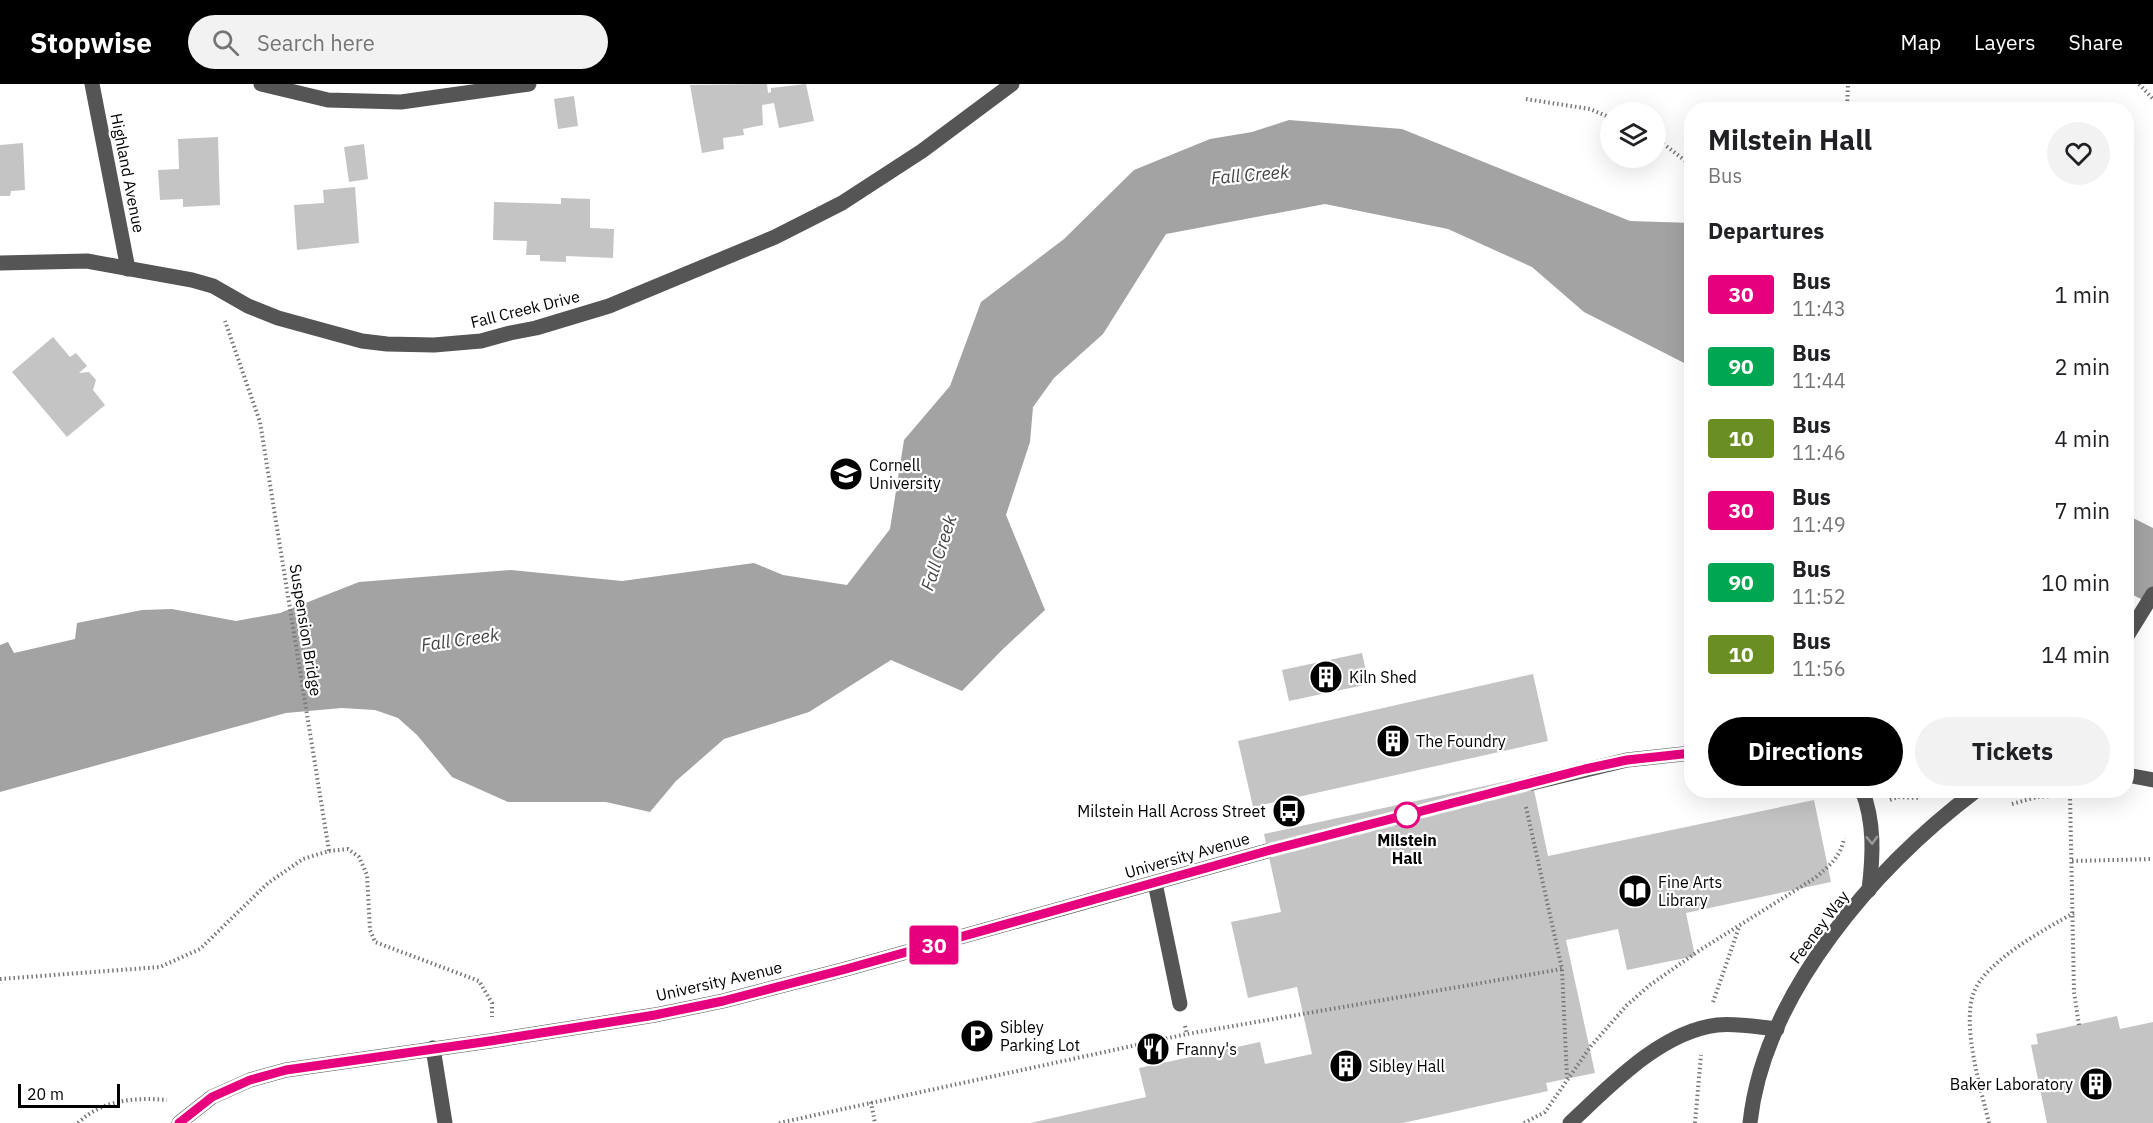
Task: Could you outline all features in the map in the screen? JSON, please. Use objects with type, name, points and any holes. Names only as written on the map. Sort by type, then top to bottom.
[{"type":"street","name":"Highland Avenue","points":[[92,84],[128,269]]},
{"type":"street","points":[[261,84],[328,100],[401,102],[529,84]]},
{"type":"street","name":"Fall Creek Drive","points":[[0,264],[87,261],[192,280],[213,286],[248,306],[278,318],[362,341],[434,345],[481,341],[536,328],[609,306],[775,237],[842,203],[922,151],[1012,84]]},
{"type":"street","points":[[2134,625],[2153,594]]},
{"type":"street","points":[[1532,783],[1627,760],[1684,754]]},
{"type":"street","points":[[2134,776],[2153,780]]},
{"type":"street","points":[[1865,798],[1872,828],[1873,857],[1869,890]]},
{"type":"street","name":"Feeney Way","points":[[1750,1123],[1762,1066],[1777,1029],[1817,956],[1869,890],[1928,832],[1968,798]]},
{"type":"street","name":"University Avenue","points":[[179,1123],[212,1097],[250,1080],[286,1070],[655,1015],[723,1001],[846,969],[1267,851]]},
{"type":"street","points":[[1155,883],[1180,1004]]},
{"type":"street","points":[[1570,1123],[1653,1051],[1677,1037],[1717,1025],[1731,1024],[1777,1029]]},
{"type":"street","points":[[434,1048],[445,1123]]},
{"type":"path","points":[[1847,102],[1848,84]]},
{"type":"path","points":[[2139,84],[2153,99]]},
{"type":"path","points":[[1526,99],[1590,109],[1600,113]]},
{"type":"path","points":[[1666,146],[1684,160]]},
{"type":"path","name":"Suspension Bridge","points":[[213,286],[260,422],[329,851]]},
{"type":"path","points":[[1524,798],[1562,969],[1567,1079]]},
{"type":"path","points":[[2012,804],[2033,798]]},
{"type":"path","points":[[2070,798],[2074,992],[2079,1025]]},
{"type":"path","points":[[1524,1123],[1545,1112],[1592,1046],[1627,1005],[1677,966],[1815,878],[1834,861],[1843,847],[1845,833]]},
{"type":"path","points":[[0,979],[160,967],[200,949],[268,883],[303,859],[329,851],[348,849],[359,857],[367,875],[370,930],[375,942],[479,981],[492,1003],[492,1017]]},
{"type":"path","points":[[2072,861],[2153,859]]},
{"type":"path","points":[[1989,1123],[1971,1035],[1970,1013],[1974,992],[1988,969],[2046,929],[2074,913]]},
{"type":"path","points":[[1712,1004],[1739,926]]},
{"type":"path","points":[[779,1123],[1187,1034],[1562,969]]},
{"type":"path","points":[[1180,1004],[1187,1034]]},
{"type":"path","points":[[1695,1123],[1701,1050]]},
{"type":"path","points":[[78,1123],[85,1116],[104,1107],[128,1100],[148,1098],[173,1100]]},
{"type":"path","points":[[871,1102],[875,1123]]},
{"type":"water","name":"Fall Creek","points":[[1289,120],[1402,129],[1630,221],[1684,223],[1684,363],[1584,312],[1532,267],[1448,229],[1325,204],[1166,234],[1103,334],[1054,378],[1033,407],[1030,442],[1006,515],[1045,610],[962,691],[891,660],[809,712],[724,739],[676,781],[650,812],[606,802],[508,802],[452,777],[417,735],[398,718],[375,710],[342,708],[286,713],[0,792],[0,645],[8,642],[14,653],[75,639],[77,623],[142,610],[172,609],[236,621],[280,613],[359,582],[511,570],[622,581],[754,563],[783,575],[847,585],[890,529],[904,440],[950,386],[981,302],[1064,239],[1134,170],[1210,139],[1252,132]]},
{"type":"water","points":[[2134,518],[2153,528],[2153,605],[2134,596]]},
{"type":"building","points":[[767,84],[768,93],[771,92],[771,88],[806,84],[814,121],[779,128],[774,103],[762,105],[763,125],[743,129],[744,135],[723,138],[724,149],[702,153],[690,85]]},
{"type":"building","points":[[574,96],[578,126],[558,129],[554,99]]},
{"type":"building","points":[[218,137],[220,205],[183,207],[183,199],[160,200],[158,170],[179,169],[178,139]]},
{"type":"building","points":[[23,143],[25,190],[11,191],[10,196],[0,196],[0,145]]},
{"type":"building","points":[[364,144],[368,179],[349,182],[344,147]]},
{"type":"building","points":[[355,187],[359,243],[297,250],[294,205],[324,203],[323,190]]},
{"type":"building","points":[[561,198],[590,199],[590,228],[614,229],[613,258],[566,256],[566,262],[540,261],[540,255],[526,255],[527,241],[493,240],[494,202],[561,204]]},
{"type":"building","points":[[53,337],[70,357],[76,353],[87,366],[79,373],[89,372],[96,380],[93,390],[105,405],[67,437],[12,372]]},
{"type":"building","name":"Kiln Shed","points":[[1362,653],[1369,684],[1289,701],[1282,670]]},
{"type":"building","name":"The Foundry","points":[[1533,674],[1548,741],[1253,807],[1238,741]]},
{"type":"building","points":[[1531,776],[1548,856],[1814,800],[1831,882],[1686,913],[1695,956],[1627,970],[1618,929],[1566,940],[1595,1073],[1546,1083],[1548,1091],[1403,1123],[1030,1123],[1146,1097],[1139,1068],[1260,1042],[1265,1064],[1312,1054],[1297,987],[1248,998],[1231,922],[1281,912],[1264,834]]},
{"type":"building","name":"Baker Laboratory","points":[[2117,1016],[2120,1029],[2153,1022],[2153,1123],[2047,1123],[2031,1045],[2038,1044],[2036,1034]]},
{"type":"tunnel","points":[[1267,851],[1532,783]]},
{"type":"bus line","name":"30","points":[[179,1123],[212,1097],[250,1080],[286,1070],[655,1015],[723,1001],[846,969],[1267,851],[1585,769],[1627,760],[1684,754]]},
{"type":"place","name":"Cornell University","points":[[846,474]]},
{"type":"place","name":"Kiln Shed","points":[[1326,677]]},
{"type":"place","name":"The Foundry","points":[[1393,741]]},
{"type":"place","name":"Milstein Hall Across Street","points":[[1289,811]]},
{"type":"place","name":"Milstein Hall","points":[[1407,815]]},
{"type":"place","name":"Fine Arts Library","points":[[1635,891]]},
{"type":"place","name":"Sibley Parking Lot","points":[[977,1036]]},
{"type":"place","name":"Franny's","points":[[1153,1049]]},
{"type":"place","name":"Sibley Hall","points":[[1346,1066]]},
{"type":"place","name":"Baker Laboratory","points":[[2096,1084]]}]
